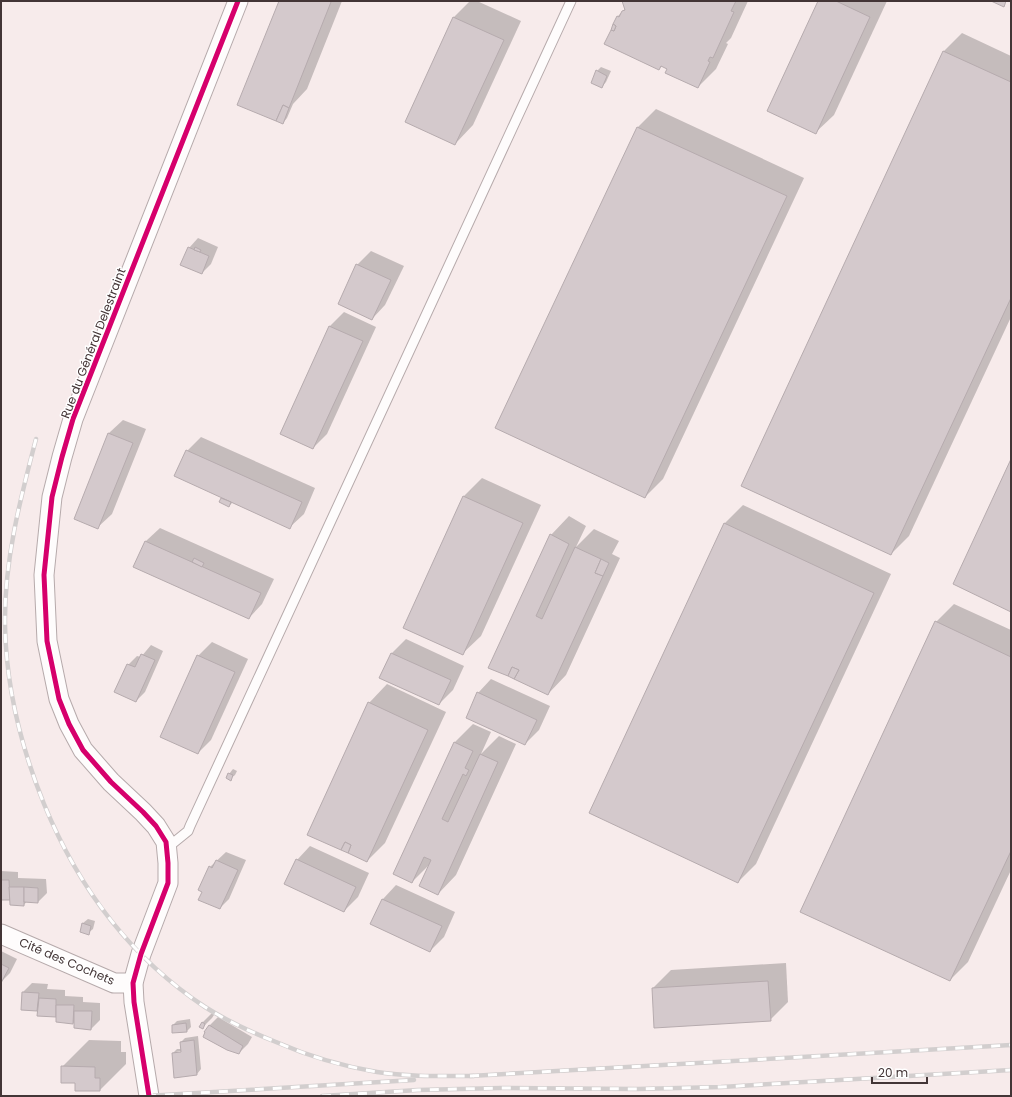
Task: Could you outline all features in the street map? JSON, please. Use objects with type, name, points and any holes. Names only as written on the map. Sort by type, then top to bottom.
[{"type":"street","name":"Rue du Général Delestraint","points":[[149,1096],[134,1002],[133,983],[141,954],[168,883],[166,842],[156,826],[111,782],[83,750],[69,724],[59,699],[47,641],[44,575],[52,496],[73,418],[238,1]]},
{"type":"street","name":"Cité des Cochets","points":[[1,934],[114,983],[133,983]]},
{"type":"lane","points":[[167,848],[188,831],[571,1]]},
{"type":"building","points":[[279,1],[331,2],[289,108],[283,105],[276,121],[237,105]]},
{"type":"building","points":[[622,1],[736,1],[731,11],[734,12],[713,58],[710,57],[708,61],[710,62],[698,88],[665,73],[667,69],[661,66],[659,70],[604,44],[611,30],[614,31],[616,26],[613,24],[617,16],[619,17],[622,11],[625,10]]},
{"type":"building","points":[[818,1],[836,1],[870,17],[816,134],[767,111]]},
{"type":"building","points":[[991,1],[1006,1],[1004,7]]},
{"type":"building","points":[[453,17],[504,40],[455,145],[405,122]]},
{"type":"building","points":[[613,24],[616,26],[614,31],[611,30]]},
{"type":"building","points":[[943,51],[1011,82],[1011,298],[891,555],[741,486]]},
{"type":"building","points":[[596,70],[607,76],[602,88],[591,83]]},
{"type":"building","points":[[283,105],[289,108],[283,124],[276,121]]},
{"type":"building","points":[[637,127],[787,196],[645,498],[495,428]]},
{"type":"building","points":[[188,247],[209,256],[202,274],[180,265]]},
{"type":"building","points":[[195,247],[201,250],[200,252],[194,250]]},
{"type":"building","points":[[356,264],[391,280],[372,320],[338,304]]},
{"type":"building","points":[[329,326],[363,341],[313,449],[280,434]]},
{"type":"building","points":[[108,433],[133,443],[98,529],[74,519]]},
{"type":"building","points":[[186,450],[302,502],[290,529],[174,476]]},
{"type":"building","points":[[1011,459],[1011,612],[953,584]]},
{"type":"building","points":[[463,496],[523,523],[463,655],[403,628]]},
{"type":"building","points":[[221,498],[231,502],[229,507],[219,502]]},
{"type":"building","points":[[724,523],[874,593],[738,883],[589,813]]},
{"type":"building","points":[[550,534],[569,544],[536,616],[542,619],[575,547],[601,559],[595,573],[603,576],[548,695],[514,679],[519,670],[512,667],[508,676],[488,668]]},
{"type":"building","points":[[145,541],[261,593],[249,619],[133,567]]},
{"type":"building","points":[[194,558],[204,563],[202,567],[192,562]]},
{"type":"building","points":[[601,559],[609,563],[603,576],[595,573]]},
{"type":"building","points":[[935,621],[1011,657],[1011,851],[950,981],[800,912]]},
{"type":"building","points":[[391,653],[451,680],[439,705],[379,678]]},
{"type":"building","points":[[141,654],[155,660],[136,702],[114,692],[127,664],[135,667]]},
{"type":"building","points":[[197,655],[235,672],[198,754],[160,737]]},
{"type":"building","points":[[512,667],[519,670],[514,679],[508,676]]},
{"type":"building","points":[[477,692],[537,720],[525,745],[466,718]]},
{"type":"building","points":[[368,702],[428,730],[367,862],[348,853],[351,845],[345,842],[341,850],[307,835]]},
{"type":"building","points":[[454,742],[473,751],[465,768],[469,770],[466,776],[463,774],[442,819],[448,822],[480,754],[498,762],[438,895],[419,886],[431,860],[424,857],[412,883],[393,874]]},
{"type":"building","points":[[228,773],[233,775],[231,781],[226,778]]},
{"type":"building","points":[[345,842],[351,845],[348,853],[341,850]]},
{"type":"building","points":[[296,859],[356,887],[344,912],[284,884]]},
{"type":"building","points":[[216,860],[238,870],[220,909],[198,900],[202,892],[198,890],[209,866],[212,868]]},
{"type":"building","points":[[1,880],[9,880],[10,900],[1,900]]},
{"type":"building","points":[[9,887],[24,887],[24,906],[10,905]]},
{"type":"building","points":[[24,887],[38,888],[38,903],[24,902]]},
{"type":"building","points":[[382,899],[442,926],[430,952],[370,924]]},
{"type":"building","points":[[82,923],[91,926],[89,935],[80,932]]},
{"type":"building","points":[[1,964],[9,968],[1,983]]},
{"type":"building","points":[[768,981],[771,1021],[654,1028],[652,988]]},
{"type":"building","points":[[22,992],[39,993],[37,1011],[21,1010]]},
{"type":"building","points":[[39,998],[56,999],[56,1017],[37,1016]]},
{"type":"building","points":[[56,1005],[74,1005],[73,1024],[56,1022]]},
{"type":"building","points":[[74,1011],[92,1011],[91,1030],[74,1028]]},
{"type":"building","points":[[202,1022],[205,1024],[203,1029],[199,1027]]},
{"type":"building","points":[[186,1023],[187,1032],[172,1033],[172,1025]]},
{"type":"building","points":[[209,1025],[243,1046],[239,1054],[227,1050],[203,1037],[204,1032]]},
{"type":"building","points":[[194,1040],[197,1075],[174,1078],[172,1053],[181,1052],[180,1042]]},
{"type":"building","points":[[61,1066],[95,1067],[95,1078],[100,1078],[100,1091],[75,1091],[75,1083],[61,1083]]},
{"type":"railway","points":[[36,439],[14,531],[7,578],[5,625],[8,671],[16,716],[28,761],[44,804],[58,835],[90,892],[131,943],[153,966],[178,988],[205,1007],[239,1026],[300,1052],[338,1064],[364,1070],[389,1074],[474,1076]]},
{"type":"railway","points":[[470,1076],[1011,1045]]},
{"type":"railway","points":[[322,1096],[418,1090],[501,1088],[637,1089],[721,1087],[1011,1070]]},
{"type":"railway","points":[[147,1096],[414,1080]]},
{"type":"cycle path","points":[[149,1096],[134,1002],[133,983],[141,954],[168,883],[166,842],[156,826],[111,782],[83,750],[69,724],[59,699],[47,641],[44,575],[52,497],[73,419],[238,1]]}]
